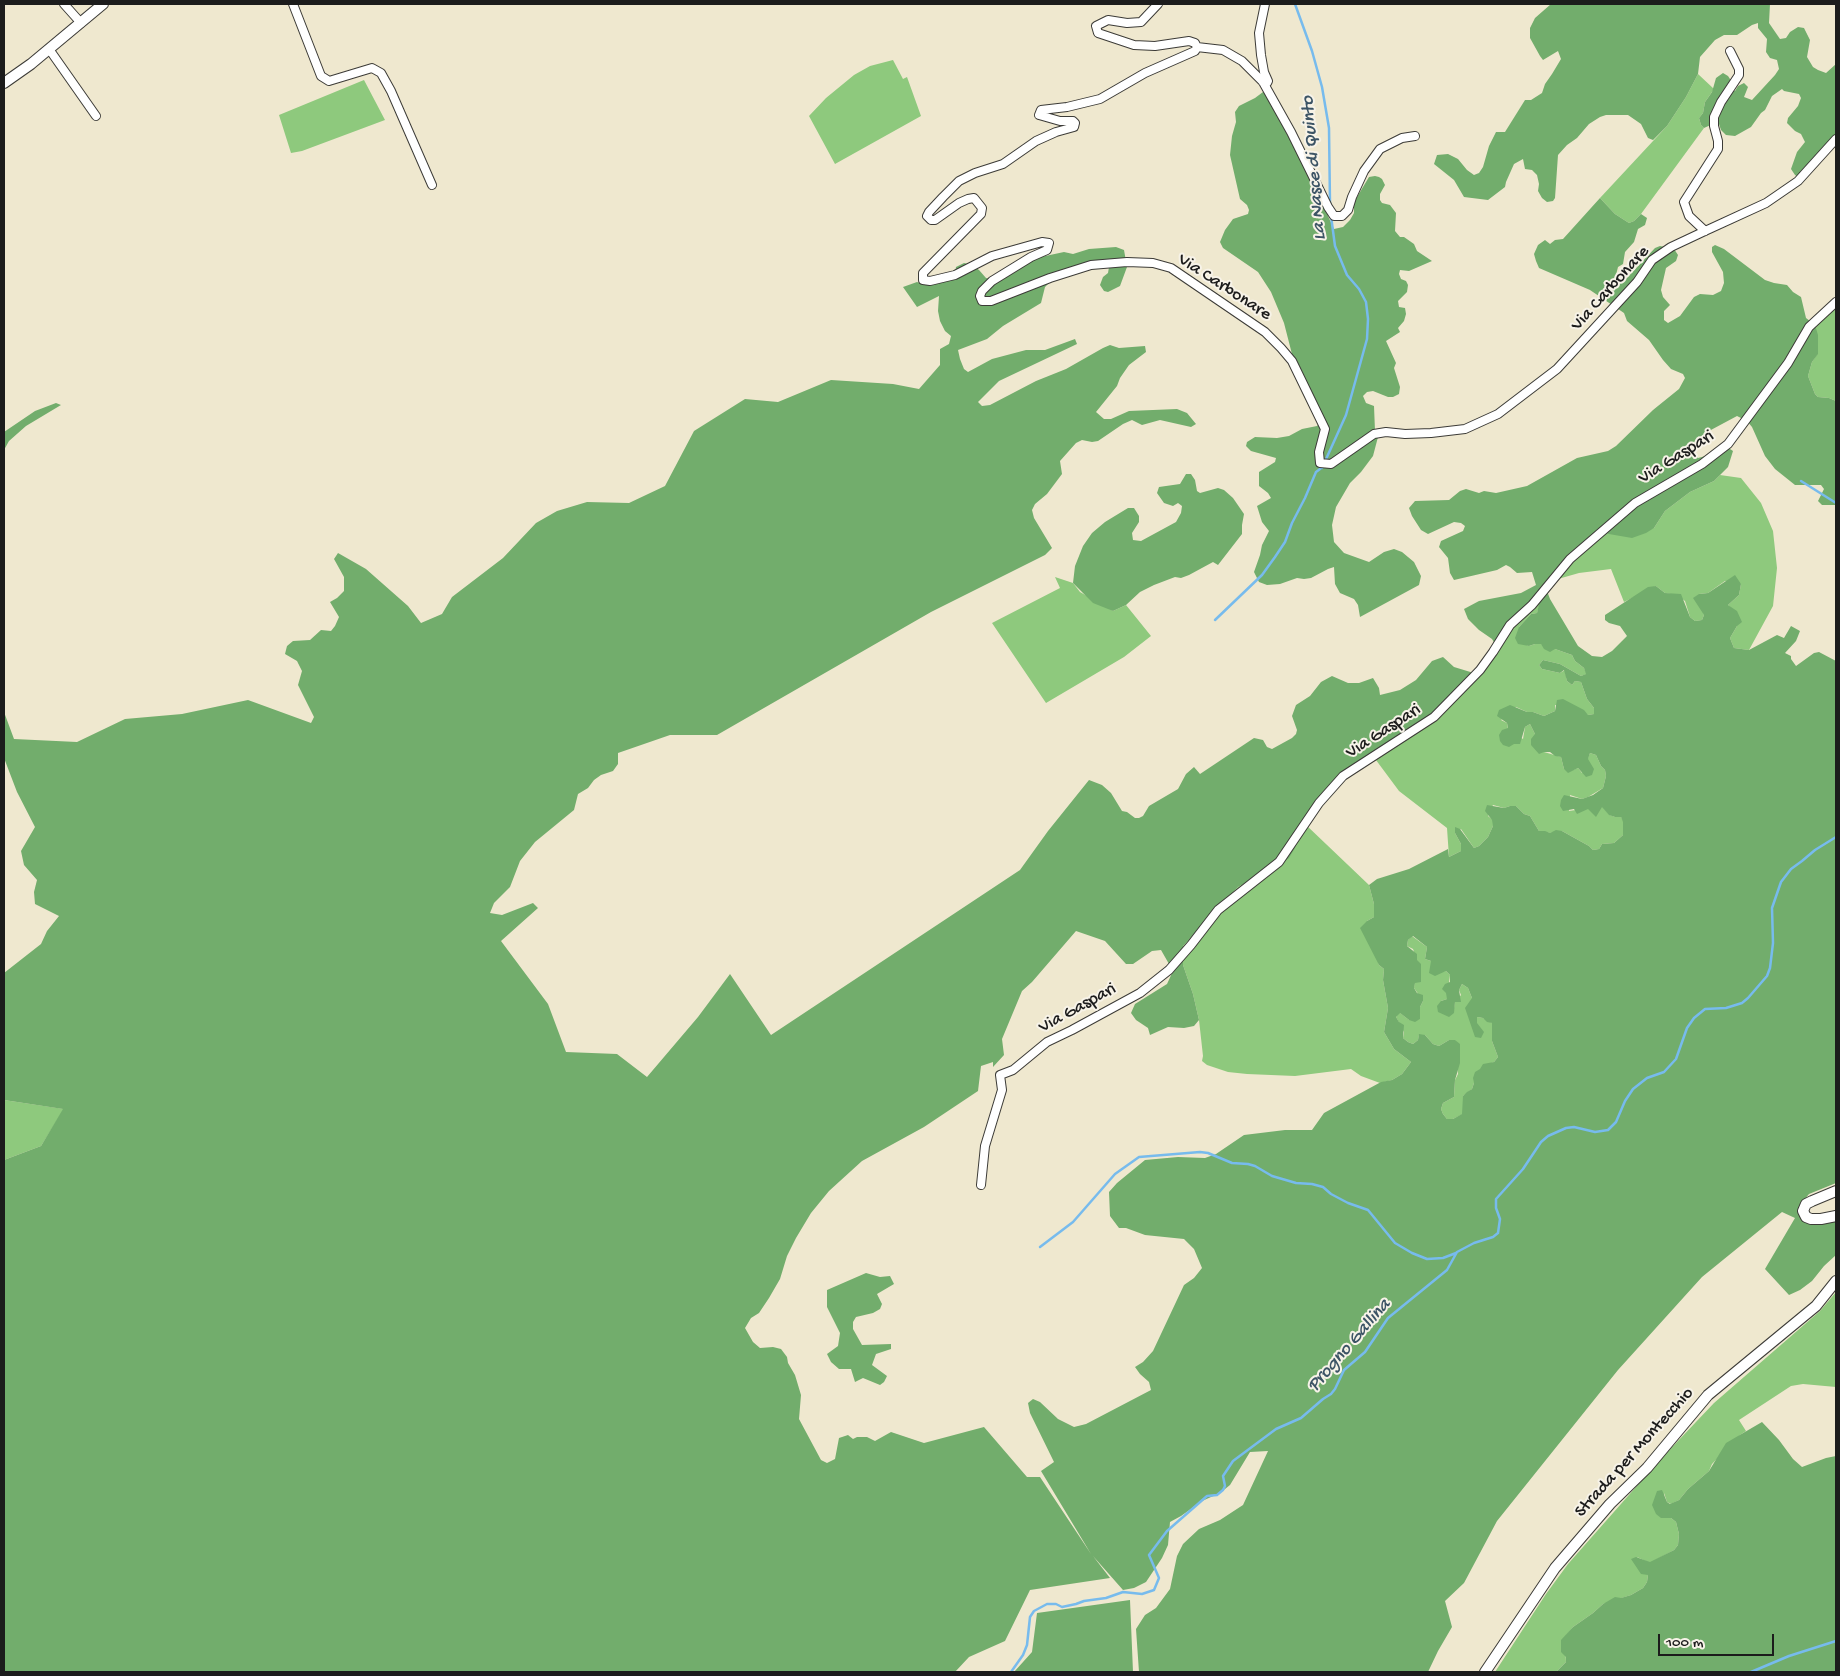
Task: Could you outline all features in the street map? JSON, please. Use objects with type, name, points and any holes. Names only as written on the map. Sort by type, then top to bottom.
[{"type":"street","points":[[64,4],[81,23]]},
{"type":"street","points":[[4,83],[103,4]]},
{"type":"street","points":[[293,4],[321,76],[329,81],[372,68],[381,73],[391,91],[432,186]]},
{"type":"street","points":[[1158,4],[1141,22],[1127,23],[1108,20],[1096,26],[1098,32],[1134,46],[1155,46],[1190,41],[1198,46],[1223,50],[1242,61],[1263,82],[1334,216],[1342,216],[1348,210],[1364,171],[1380,149],[1402,138],[1415,136]]},
{"type":"street","points":[[1263,82],[1267,83],[1268,81],[1264,72],[1259,33],[1265,4]]},
{"type":"street","name":"Via Carbonare","points":[[1198,46],[1195,52],[1145,73],[1100,99],[1067,107],[1041,110],[1039,115],[1060,121],[1073,121],[1074,127],[1036,140],[1003,164],[975,173],[959,181],[929,212],[928,216],[931,220],[935,220],[959,203],[974,198],[982,208],[981,214],[923,273],[923,280],[930,281],[955,275],[992,256],[1042,242],[1049,243],[1047,250],[1031,257],[992,281],[982,291],[980,296],[982,301],[991,301],[1050,278],[1091,265],[1126,262],[1153,263],[1171,268],[1265,332],[1292,361],[1325,429],[1319,452],[1320,463],[1330,464],[1374,434],[1386,432],[1405,434],[1431,433],[1465,429],[1498,414],[1557,369],[1637,282],[1652,260],[1672,247],[1766,203],[1798,181],[1836,139]]},
{"type":"street","points":[[49,49],[96,116]]},
{"type":"street","points":[[1705,231],[1689,216],[1684,202],[1718,149],[1714,117],[1721,102],[1739,75],[1739,69],[1730,51]]},
{"type":"street","name":"Via Gaspari","points":[[981,1186],[985,1146],[1002,1090],[1000,1075],[1013,1070],[1047,1042],[1140,993],[1169,970],[1218,910],[1279,862],[1319,804],[1343,776],[1434,717],[1480,670],[1510,625],[1532,605],[1570,559],[1635,503],[1689,472],[1728,444],[1788,363],[1809,328],[1836,302]]},
{"type":"street","points":[[1836,1191],[1806,1204],[1803,1211],[1806,1217],[1811,1219],[1836,1216]]},
{"type":"street","name":"Strada per Montecchio","points":[[1485,1672],[1555,1568],[1610,1504],[1647,1468],[1708,1395],[1816,1306],[1836,1282]]},
{"type":"green space","points":[[1551,4],[1770,4],[1769,23],[1780,39],[1786,38],[1790,32],[1798,27],[1804,28],[1810,40],[1807,57],[1813,67],[1826,73],[1836,64],[1836,139],[1824,158],[1798,177],[1795,175],[1791,169],[1797,152],[1805,142],[1801,134],[1787,123],[1788,118],[1798,106],[1801,98],[1799,94],[1782,89],[1772,96],[1765,110],[1751,127],[1735,136],[1726,135],[1721,130],[1719,124],[1715,123],[1704,128],[1701,125],[1699,118],[1703,113],[1705,102],[1712,92],[1716,78],[1723,73],[1728,76],[1730,79],[1730,90],[1735,91],[1738,86],[1744,83],[1748,87],[1744,97],[1752,100],[1779,69],[1777,60],[1770,58],[1766,52],[1767,39],[1758,28],[1758,23],[1737,35],[1724,35],[1715,40],[1700,57],[1698,74],[1686,97],[1667,126],[1653,140],[1648,138],[1641,124],[1628,115],[1606,115],[1589,124],[1558,155],[1555,198],[1553,201],[1547,202],[1542,198],[1538,191],[1537,175],[1532,170],[1525,169],[1523,159],[1514,164],[1505,187],[1488,200],[1464,197],[1454,180],[1434,164],[1437,155],[1448,154],[1458,159],[1474,175],[1479,173],[1496,132],[1505,132],[1525,100],[1531,100],[1542,93],[1545,84],[1561,59],[1558,51],[1543,60],[1530,38],[1530,28],[1535,18]]},
{"type":"green space","points":[[893,60],[903,79],[907,77],[921,116],[835,164],[809,116],[826,98],[854,75],[870,66]]},
{"type":"green space","points":[[1698,74],[1714,89],[1705,102],[1703,113],[1699,118],[1704,128],[1641,214],[1629,223],[1615,214],[1600,198],[1667,126]]},
{"type":"green space","points":[[364,80],[385,120],[302,151],[291,153],[279,115]]},
{"type":"green space","points":[[1263,92],[1266,94],[1288,136],[1292,138],[1310,174],[1312,187],[1326,206],[1334,229],[1343,227],[1350,220],[1354,213],[1354,202],[1369,177],[1379,177],[1385,185],[1380,194],[1380,200],[1382,203],[1390,205],[1396,213],[1395,231],[1400,237],[1404,237],[1414,244],[1417,251],[1432,261],[1409,271],[1400,270],[1401,279],[1406,281],[1408,285],[1407,292],[1398,301],[1399,307],[1405,308],[1406,314],[1404,321],[1398,328],[1400,332],[1386,341],[1396,363],[1394,368],[1400,387],[1399,394],[1388,397],[1373,391],[1367,392],[1363,396],[1366,403],[1374,406],[1375,431],[1378,437],[1373,456],[1350,483],[1336,507],[1332,525],[1334,542],[1344,553],[1369,562],[1384,552],[1394,549],[1402,552],[1414,562],[1421,576],[1419,585],[1360,617],[1358,605],[1354,599],[1340,593],[1335,584],[1334,567],[1311,578],[1297,578],[1280,584],[1267,585],[1259,582],[1254,572],[1262,545],[1269,531],[1262,522],[1257,506],[1271,498],[1259,486],[1259,472],[1275,462],[1276,458],[1251,451],[1246,446],[1247,442],[1255,437],[1277,438],[1289,436],[1302,429],[1317,426],[1324,418],[1307,391],[1293,358],[1284,323],[1271,292],[1258,272],[1223,248],[1220,242],[1225,230],[1233,219],[1248,214],[1249,210],[1247,205],[1240,199],[1230,155],[1236,122],[1235,112],[1239,106]]},
{"type":"green space","points":[[1600,198],[1615,214],[1629,223],[1641,214],[1647,218],[1645,225],[1638,229],[1634,242],[1625,252],[1623,264],[1618,267],[1614,283],[1627,278],[1655,248],[1660,246],[1674,249],[1678,255],[1676,261],[1666,268],[1661,290],[1663,297],[1670,305],[1664,311],[1664,320],[1668,323],[1680,316],[1694,297],[1700,294],[1713,295],[1721,291],[1724,283],[1723,272],[1712,252],[1712,247],[1715,245],[1724,249],[1765,280],[1787,285],[1801,297],[1806,318],[1815,325],[1818,335],[1818,354],[1812,362],[1808,376],[1815,394],[1818,397],[1836,401],[1836,505],[1822,505],[1818,501],[1824,489],[1821,485],[1795,485],[1775,469],[1765,456],[1752,427],[1747,421],[1737,416],[1709,431],[1701,437],[1695,446],[1695,454],[1698,458],[1713,454],[1727,447],[1733,451],[1728,467],[1714,481],[1690,492],[1665,511],[1654,528],[1646,533],[1632,538],[1603,533],[1544,583],[1550,599],[1578,646],[1592,656],[1602,657],[1612,651],[1627,636],[1620,626],[1605,620],[1605,615],[1648,587],[1656,586],[1665,593],[1681,594],[1690,617],[1695,621],[1702,620],[1704,615],[1693,598],[1699,594],[1708,593],[1735,575],[1741,584],[1739,595],[1728,605],[1737,611],[1742,622],[1737,626],[1730,638],[1734,648],[1749,650],[1777,635],[1784,638],[1791,626],[1800,631],[1796,641],[1785,653],[1791,656],[1796,666],[1814,653],[1819,652],[1836,661],[1836,1183],[1809,1194],[1804,1200],[1802,1212],[1836,1221],[1836,1255],[1812,1281],[1789,1295],[1765,1269],[1795,1218],[1782,1212],[1702,1277],[1618,1370],[1497,1521],[1464,1583],[1445,1601],[1452,1627],[1428,1672],[1139,1672],[1136,1629],[1145,1615],[1156,1608],[1170,1589],[1177,1556],[1183,1544],[1199,1529],[1220,1520],[1243,1505],[1268,1451],[1250,1452],[1230,1485],[1220,1493],[1202,1501],[1170,1522],[1168,1545],[1146,1582],[1134,1588],[1123,1590],[1093,1556],[1110,1578],[1030,1590],[1005,1641],[969,1657],[955,1672],[4,1672],[4,1160],[41,1146],[63,1109],[4,1100],[4,973],[41,944],[47,931],[59,916],[35,904],[34,892],[37,880],[24,865],[21,851],[35,827],[17,792],[4,758],[4,712],[14,739],[77,742],[125,719],[182,714],[248,700],[311,723],[314,717],[298,685],[302,671],[297,661],[285,654],[287,646],[293,641],[310,640],[321,630],[331,631],[335,626],[339,617],[330,602],[344,591],[344,577],[334,559],[338,553],[366,569],[408,606],[421,623],[442,614],[452,597],[503,558],[536,523],[557,511],[587,502],[629,503],[665,486],[694,431],[745,399],[778,402],[831,380],[893,384],[919,389],[940,365],[940,349],[949,344],[951,336],[945,331],[940,321],[938,311],[939,296],[917,307],[903,287],[917,282],[933,284],[955,273],[956,267],[964,263],[973,265],[986,278],[992,279],[1004,278],[1036,258],[1064,252],[1073,254],[1089,249],[1116,247],[1124,250],[1127,267],[1120,286],[1108,292],[1104,291],[1100,285],[1103,277],[1108,273],[1109,267],[1104,260],[1054,278],[1045,287],[1041,303],[1003,326],[987,339],[958,350],[964,369],[968,372],[992,359],[1026,350],[1045,350],[1075,339],[1077,344],[999,381],[978,402],[982,406],[990,405],[1036,381],[1066,369],[1110,345],[1119,348],[1145,346],[1146,352],[1129,365],[1117,386],[1096,412],[1104,419],[1111,419],[1129,411],[1177,409],[1187,413],[1196,424],[1191,427],[1160,420],[1142,425],[1132,420],[1098,441],[1082,440],[1076,443],[1060,461],[1062,474],[1047,494],[1035,504],[1032,510],[1034,518],[1052,548],[1045,555],[931,612],[717,735],[670,735],[618,753],[618,764],[613,771],[601,775],[588,788],[578,794],[574,810],[535,842],[520,861],[510,887],[494,903],[490,913],[502,915],[533,903],[538,908],[501,941],[548,1004],[566,1052],[617,1054],[647,1077],[698,1017],[730,974],[771,1035],[1020,870],[1048,831],[1089,780],[1102,785],[1111,793],[1122,811],[1135,818],[1139,818],[1143,816],[1149,806],[1178,789],[1186,774],[1194,767],[1200,774],[1254,738],[1263,740],[1267,747],[1272,749],[1292,738],[1297,730],[1292,716],[1296,705],[1310,696],[1321,682],[1332,676],[1348,683],[1359,683],[1373,678],[1379,688],[1380,695],[1400,690],[1416,680],[1432,661],[1443,657],[1454,667],[1477,674],[1423,726],[1373,756],[1352,766],[1334,785],[1301,831],[1289,858],[1238,887],[1183,946],[1183,965],[1193,994],[1199,1020],[1194,1026],[1184,1028],[1168,1027],[1150,1035],[1148,1028],[1136,1020],[1131,1013],[1135,1004],[1167,984],[1173,971],[1161,950],[1152,951],[1133,964],[1126,964],[1105,941],[1076,931],[1022,991],[1002,1039],[1004,1055],[993,1067],[993,1062],[981,1066],[978,1091],[924,1127],[862,1161],[829,1191],[811,1213],[796,1238],[787,1256],[780,1279],[769,1298],[759,1313],[751,1318],[745,1328],[753,1342],[760,1348],[773,1347],[781,1349],[787,1357],[801,1395],[799,1419],[821,1460],[827,1463],[835,1459],[839,1438],[848,1435],[853,1439],[867,1437],[875,1441],[891,1432],[924,1443],[984,1427],[1027,1477],[1040,1477],[1091,1554],[1041,1471],[1054,1462],[1030,1413],[1028,1403],[1033,1399],[1040,1402],[1058,1419],[1074,1427],[1086,1424],[1151,1390],[1149,1382],[1135,1367],[1143,1362],[1153,1351],[1184,1285],[1194,1278],[1202,1268],[1194,1249],[1184,1239],[1145,1235],[1126,1228],[1119,1228],[1110,1216],[1109,1192],[1145,1160],[1178,1157],[1205,1158],[1216,1154],[1244,1135],[1285,1130],[1312,1130],[1324,1113],[1381,1082],[1392,1080],[1402,1074],[1411,1062],[1394,1049],[1384,1032],[1388,1008],[1383,980],[1384,969],[1379,965],[1360,928],[1374,917],[1374,904],[1369,885],[1377,879],[1409,869],[1448,849],[1449,857],[1461,851],[1461,844],[1455,833],[1455,827],[1460,829],[1474,848],[1479,846],[1488,837],[1493,826],[1492,820],[1485,811],[1487,805],[1504,808],[1516,806],[1524,814],[1530,816],[1539,831],[1550,833],[1556,830],[1562,831],[1593,850],[1599,849],[1602,844],[1614,843],[1623,835],[1621,817],[1609,815],[1602,807],[1596,817],[1588,809],[1577,814],[1574,809],[1563,811],[1560,806],[1564,795],[1582,799],[1593,795],[1603,788],[1606,776],[1605,770],[1596,755],[1590,753],[1588,759],[1594,769],[1592,775],[1586,777],[1578,768],[1568,773],[1564,769],[1561,757],[1555,756],[1550,752],[1539,754],[1531,745],[1531,739],[1535,734],[1530,724],[1525,727],[1520,744],[1514,744],[1509,747],[1503,745],[1500,741],[1499,735],[1502,730],[1508,728],[1507,723],[1497,716],[1499,710],[1510,705],[1544,716],[1555,711],[1557,700],[1563,699],[1584,710],[1588,715],[1594,714],[1594,708],[1587,699],[1581,682],[1575,681],[1572,685],[1567,681],[1564,670],[1560,673],[1542,669],[1539,665],[1543,660],[1560,664],[1581,676],[1586,674],[1584,668],[1575,661],[1572,655],[1555,649],[1550,652],[1544,649],[1541,644],[1529,646],[1518,644],[1515,638],[1519,627],[1531,614],[1537,613],[1539,604],[1522,610],[1495,644],[1492,639],[1468,619],[1464,609],[1479,601],[1521,593],[1536,585],[1532,572],[1517,573],[1506,565],[1497,570],[1454,580],[1450,573],[1448,558],[1439,547],[1441,541],[1463,531],[1465,526],[1454,522],[1428,534],[1421,530],[1409,508],[1415,501],[1449,500],[1460,491],[1466,489],[1479,493],[1484,491],[1496,493],[1527,486],[1577,458],[1608,451],[1679,389],[1685,378],[1683,374],[1671,369],[1649,340],[1627,321],[1624,313],[1590,290],[1539,268],[1534,254],[1538,245],[1545,240],[1550,244],[1555,240],[1563,239]],"holes":[[[1413,936],[1427,947],[1425,959],[1431,961],[1429,973],[1435,976],[1446,971],[1450,975],[1450,982],[1445,984],[1442,989],[1446,993],[1447,999],[1441,1001],[1437,1006],[1438,1012],[1449,1017],[1454,1013],[1455,1002],[1461,1002],[1459,990],[1462,984],[1468,988],[1472,998],[1465,1008],[1475,1037],[1481,1038],[1484,1032],[1477,1023],[1477,1017],[1492,1023],[1492,1041],[1498,1057],[1494,1062],[1483,1064],[1475,1072],[1472,1089],[1463,1096],[1462,1114],[1453,1119],[1447,1119],[1441,1109],[1443,1103],[1454,1097],[1455,1080],[1460,1063],[1460,1044],[1455,1040],[1449,1040],[1439,1046],[1433,1044],[1425,1035],[1419,1034],[1418,1040],[1413,1044],[1408,1042],[1403,1038],[1404,1025],[1396,1017],[1400,1013],[1415,1022],[1420,1019],[1423,995],[1417,993],[1414,988],[1415,983],[1421,982],[1421,964],[1417,960],[1417,954],[1407,946],[1408,940]]]},
{"type":"green space","points":[[1836,303],[1836,401],[1818,397],[1808,376],[1812,362],[1818,353],[1815,325]]},
{"type":"green space","points":[[56,403],[61,405],[26,426],[9,441],[4,450],[4,432],[35,411]]},
{"type":"green space","points":[[1186,474],[1191,474],[1195,480],[1197,491],[1200,493],[1218,488],[1224,490],[1233,498],[1244,514],[1242,534],[1218,565],[1213,562],[1189,575],[1181,578],[1175,577],[1154,585],[1140,592],[1126,605],[1113,611],[1093,603],[1073,583],[1075,566],[1083,546],[1092,533],[1105,522],[1128,508],[1134,508],[1139,516],[1139,522],[1132,533],[1133,540],[1141,541],[1176,522],[1181,513],[1182,506],[1178,503],[1173,506],[1164,503],[1157,493],[1159,487],[1180,484]]},
{"type":"green space","points":[[1720,475],[1741,478],[1761,503],[1773,531],[1777,568],[1773,606],[1749,650],[1734,648],[1730,638],[1737,626],[1731,608],[1728,605],[1739,595],[1741,584],[1725,581],[1708,593],[1699,594],[1704,615],[1702,620],[1695,621],[1690,617],[1685,601],[1677,595],[1665,593],[1656,586],[1624,602],[1611,569],[1579,573],[1544,583],[1602,533],[1611,534],[1654,528],[1665,511],[1690,492],[1714,481]]},
{"type":"green space","points":[[1055,577],[1073,583],[1080,592],[1113,611],[1126,605],[1151,636],[1124,657],[1046,703],[992,623],[1060,588]]},
{"type":"green space","points":[[1540,603],[1537,613],[1531,614],[1519,627],[1524,644],[1529,646],[1541,644],[1572,655],[1587,674],[1581,676],[1560,664],[1543,660],[1539,665],[1542,669],[1560,673],[1565,670],[1567,681],[1572,685],[1575,681],[1581,682],[1587,699],[1594,708],[1594,714],[1588,715],[1555,705],[1555,711],[1544,716],[1516,707],[1501,720],[1507,723],[1508,729],[1523,739],[1525,727],[1530,724],[1544,752],[1561,757],[1564,769],[1573,770],[1578,768],[1582,773],[1590,753],[1596,755],[1605,770],[1606,776],[1603,788],[1582,799],[1570,795],[1569,811],[1602,806],[1610,815],[1621,817],[1624,822],[1623,835],[1614,843],[1602,844],[1599,849],[1593,850],[1562,831],[1550,833],[1539,831],[1530,816],[1524,814],[1516,806],[1504,808],[1493,805],[1488,816],[1493,820],[1493,826],[1488,837],[1479,846],[1474,848],[1461,829],[1455,833],[1461,844],[1461,851],[1449,857],[1447,828],[1399,791],[1373,756],[1477,674],[1522,610]]},
{"type":"green space","points":[[1305,824],[1369,885],[1374,904],[1374,917],[1367,921],[1379,965],[1384,969],[1383,980],[1388,1008],[1384,1032],[1394,1049],[1411,1062],[1402,1074],[1392,1080],[1380,1083],[1361,1076],[1351,1069],[1295,1076],[1247,1074],[1228,1072],[1207,1065],[1202,1061],[1199,1020],[1193,994],[1183,965],[1183,946],[1238,887],[1279,865]]},
{"type":"green space","points":[[1412,936],[1427,947],[1425,959],[1431,961],[1431,967],[1439,972],[1446,971],[1450,975],[1447,999],[1441,1001],[1454,1008],[1455,1002],[1461,995],[1459,990],[1462,984],[1468,988],[1472,998],[1477,1023],[1477,1017],[1492,1023],[1492,1041],[1498,1057],[1489,1064],[1474,1083],[1472,1089],[1463,1096],[1463,1114],[1453,1119],[1447,1119],[1441,1109],[1443,1103],[1454,1097],[1455,1080],[1458,1074],[1455,1040],[1449,1040],[1439,1046],[1433,1044],[1425,1035],[1419,1035],[1418,1040],[1413,1044],[1403,1038],[1404,1032],[1396,1017],[1399,1012],[1409,1020],[1420,1019],[1420,1007],[1423,1001],[1414,988],[1417,960],[1413,949],[1407,946],[1408,940]]},
{"type":"green space","points":[[4,1100],[64,1109],[41,1146],[4,1160]]},
{"type":"green space","points":[[866,1273],[880,1277],[890,1276],[894,1284],[877,1294],[882,1304],[880,1309],[873,1313],[856,1317],[853,1322],[853,1329],[862,1345],[891,1344],[891,1349],[876,1354],[872,1365],[887,1376],[880,1385],[863,1378],[855,1382],[851,1369],[839,1369],[831,1362],[827,1354],[838,1346],[840,1333],[827,1307],[827,1290]]},
{"type":"green space","points":[[1836,1292],[1836,1387],[1803,1384],[1791,1386],[1739,1420],[1746,1431],[1740,1435],[1712,1464],[1709,1471],[1688,1489],[1679,1500],[1671,1504],[1667,1502],[1664,1493],[1665,1517],[1671,1518],[1676,1522],[1679,1534],[1678,1545],[1674,1550],[1650,1563],[1637,1557],[1648,1575],[1647,1582],[1643,1588],[1631,1595],[1603,1604],[1573,1627],[1565,1637],[1566,1662],[1556,1672],[1495,1672],[1568,1564],[1658,1462],[1714,1403],[1820,1311]]},
{"type":"green space","points":[[1762,1422],[1802,1467],[1836,1456],[1836,1672],[1556,1672],[1566,1662],[1566,1657],[1561,1652],[1561,1640],[1573,1627],[1603,1604],[1615,1597],[1621,1598],[1631,1595],[1643,1588],[1647,1582],[1648,1575],[1641,1574],[1631,1559],[1636,1557],[1650,1562],[1674,1550],[1678,1545],[1679,1534],[1676,1522],[1671,1518],[1661,1518],[1656,1514],[1652,1505],[1657,1491],[1662,1490],[1667,1502],[1670,1504],[1679,1500],[1688,1489],[1709,1471],[1726,1443]]},
{"type":"green space","points":[[1130,1600],[1133,1672],[1014,1672],[1032,1652],[1037,1613]]},
{"type":"waterway","name":"La Nasce di Quinto","points":[[1295,4],[1312,51],[1322,87],[1329,128],[1330,204]]},
{"type":"waterway","name":"La Nasce di Quinto","points":[[1322,468],[1346,415],[1367,339],[1368,319],[1366,302],[1359,289],[1347,275],[1335,246],[1331,216]]},
{"type":"waterway","name":"La Nasce di Quinto","points":[[1215,620],[1262,575],[1275,557],[1285,542],[1316,472],[1320,469]]},
{"type":"waterway","points":[[1801,481],[1836,503]]},
{"type":"waterway","name":"Progno Gallina","points":[[1011,1672],[1023,1655],[1027,1645],[1030,1617],[1034,1611],[1047,1604],[1056,1604],[1062,1607],[1106,1598],[1123,1592],[1142,1594],[1154,1590],[1159,1578],[1149,1555],[1167,1531],[1207,1496],[1217,1495],[1223,1490],[1225,1486],[1223,1476],[1233,1461],[1276,1429],[1301,1418],[1331,1394],[1344,1370],[1365,1352],[1388,1318],[1447,1270],[1457,1252],[1474,1243],[1493,1237],[1498,1233],[1500,1219],[1496,1208],[1496,1199],[1523,1169],[1541,1142],[1548,1136],[1566,1128],[1574,1127],[1595,1132],[1608,1130],[1616,1122],[1625,1101],[1633,1089],[1647,1078],[1664,1072],[1676,1059],[1687,1028],[1694,1018],[1705,1009],[1726,1008],[1742,1003],[1748,998],[1767,976],[1770,968],[1773,943],[1772,908],[1781,882],[1791,869],[1815,850],[1836,837]]},
{"type":"waterway","points":[[1040,1247],[1073,1222],[1115,1174],[1139,1157],[1200,1152],[1208,1153],[1232,1163],[1255,1166],[1272,1176],[1296,1183],[1323,1187],[1331,1194],[1348,1203],[1368,1210],[1395,1243],[1427,1259],[1443,1258],[1456,1253]]},
{"type":"waterway","points":[[1751,1672],[1789,1656],[1836,1641]]}]
